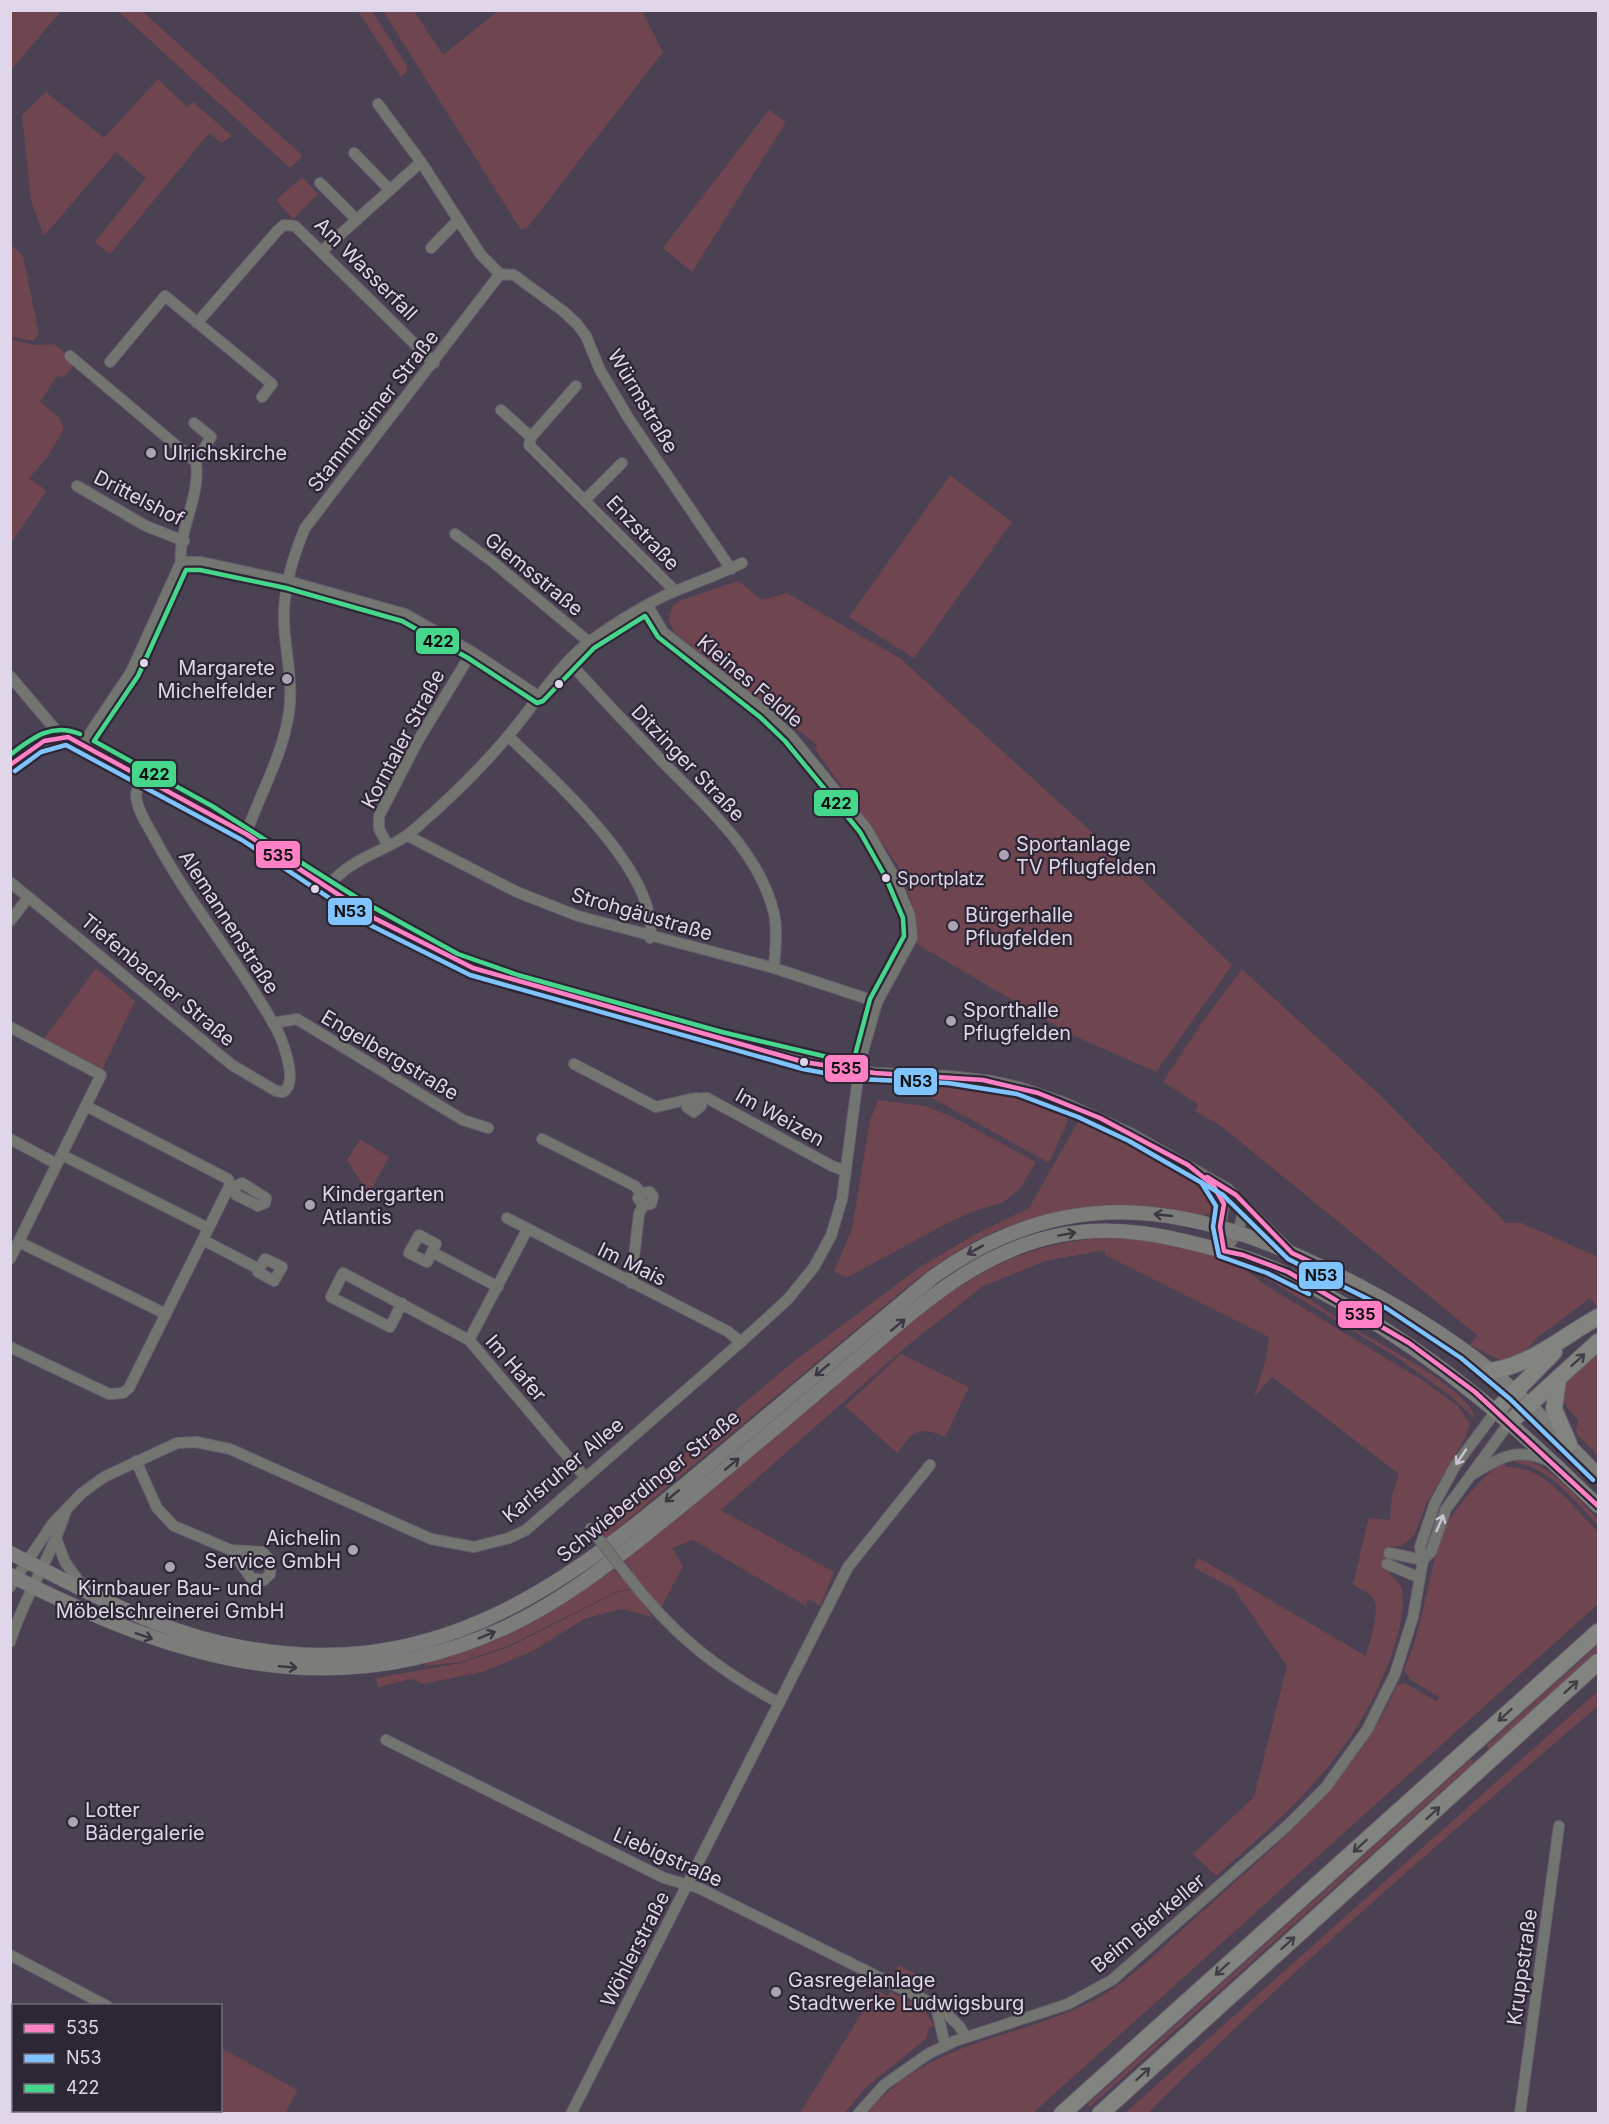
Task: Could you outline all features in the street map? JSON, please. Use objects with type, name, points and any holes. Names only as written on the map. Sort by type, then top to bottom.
[{"type":"highway","points":[[1491,1371],[1514,1367],[1568,1338],[1599,1317]]},
{"type":"highway","points":[[1496,1410],[1568,1338]]},
{"type":"highway","points":[[1509,1423],[1599,1342]]},
{"type":"highway","points":[[1558,1378],[1554,1409],[1569,1444]]},
{"type":"highway","points":[[1062,2114],[1599,1632]]},
{"type":"highway","points":[[1100,2114],[1599,1662]]},
{"type":"main road","name":"Schwieberdinger Straße","points":[[10,1553],[85,1590],[180,1631],[215,1642],[299,1654],[388,1649],[447,1635],[497,1616],[580,1568],[649,1515],[933,1277],[991,1240],[1055,1220],[1112,1212],[1170,1215],[1220,1227],[1292,1253],[1390,1302],[1450,1340],[1491,1371],[1599,1475]]},
{"type":"main road","name":"Schwieberdinger Straße","points":[[12,1580],[33,1587],[124,1629],[174,1647],[230,1660],[299,1668],[332,1668],[390,1663],[432,1654],[503,1629],[589,1578],[711,1482],[941,1289],[983,1262],[1042,1239],[1109,1230],[1160,1234],[1243,1255],[1288,1272],[1382,1326],[1457,1378],[1496,1410],[1599,1506]]},
{"type":"street","name":"Würmstraße","points":[[378,104],[421,162],[481,255],[503,273],[514,275],[563,311],[586,336],[600,370],[629,419],[731,569]]},
{"type":"street","points":[[354,153],[390,190]]},
{"type":"street","points":[[322,251],[421,162]]},
{"type":"street","points":[[320,183],[357,219]]},
{"type":"street","points":[[431,248],[457,220]]},
{"type":"street","name":"Am Wasserfall","points":[[197,323],[284,225],[296,226],[434,363]]},
{"type":"street","name":"Stammheimer Straße","points":[[246,834],[270,776],[289,714],[291,690],[284,613],[293,555],[306,528],[503,273]]},
{"type":"street","points":[[110,362],[165,296],[272,384],[262,397]]},
{"type":"street","points":[[70,356],[196,462]]},
{"type":"street","points":[[531,437],[576,386]]},
{"type":"street","name":"Enzstraße","points":[[501,410],[531,437],[529,445],[675,591]]},
{"type":"street","points":[[82,745],[130,672],[181,562],[197,485],[196,462],[211,437],[194,423]]},
{"type":"street","name":"Enzstraße","points":[[585,500],[621,463]]},
{"type":"street","name":"Drittelshof","points":[[77,486],[146,526],[184,541]]},
{"type":"street","name":"Glemsstraße","points":[[454,534],[493,562],[589,642]]},
{"type":"street","points":[[181,562],[201,562],[288,581],[405,614],[472,652],[538,696]]},
{"type":"street","points":[[327,888],[341,872],[387,844],[408,836],[508,736],[538,696],[589,642],[675,591],[707,581],[742,563]]},
{"type":"street","name":"Kleines Feldle","points":[[648,606],[663,632],[765,711],[791,736],[866,828],[881,851],[913,927],[909,946],[876,1002],[858,1072]]},
{"type":"street","name":"Korntaler Straße","points":[[387,844],[379,829],[379,816],[419,739],[472,652]]},
{"type":"street","name":"Ditzinger Straße","points":[[569,662],[663,762],[705,802],[734,836],[755,871],[774,914],[776,931],[774,968]]},
{"type":"street","points":[[10,676],[54,728],[56,736]]},
{"type":"street","points":[[10,765],[46,740],[56,736],[68,737],[144,776],[246,834],[327,888],[437,952],[473,968],[804,1062],[858,1072],[949,1076],[1018,1087],[1081,1110],[1132,1134],[1228,1189],[1292,1253]]},
{"type":"street","points":[[508,736],[588,816],[621,857],[640,886],[650,908],[652,925],[650,938]]},
{"type":"street","name":"Alemannenstraße","points":[[144,776],[137,789],[140,812],[170,867],[273,1023],[290,1069],[292,1081],[289,1089]]},
{"type":"street","name":"Strohgäustraße","points":[[408,836],[517,892],[578,916],[650,938],[774,968],[876,1002]]},
{"type":"street","name":"Tiefenbacher Straße","points":[[10,882],[232,1065],[276,1091],[283,1092],[289,1089]]},
{"type":"street","points":[[10,921],[28,898]]},
{"type":"street","name":"Engelbergstraße","points":[[273,1023],[297,1019],[463,1120],[488,1128]]},
{"type":"street","points":[[10,1027],[101,1075],[10,1259]]},
{"type":"street","name":"Im Weizen","points":[[574,1064],[656,1107],[693,1098],[707,1098],[832,1166],[846,1171]]},
{"type":"street","name":"Karlsruher Allee","points":[[12,1580],[67,1507],[104,1477],[177,1443],[213,1444],[230,1449],[431,1539],[474,1547],[509,1539],[526,1530],[741,1342],[788,1299],[814,1267],[836,1221],[846,1171],[858,1072]]},
{"type":"street","points":[[10,1347],[109,1394],[123,1393],[129,1388],[208,1228],[232,1186],[228,1179],[86,1106]]},
{"type":"street","points":[[10,1139],[208,1228]]},
{"type":"street","points":[[542,1139],[635,1186],[641,1193],[638,1198],[643,1205],[639,1214],[631,1283]]},
{"type":"street","points":[[1208,1178],[1224,1204],[1220,1227],[1224,1251]]},
{"type":"street","points":[[1224,1251],[1238,1233],[1243,1214],[1241,1202]]},
{"type":"street","name":"Im Mais","points":[[507,1218],[727,1331],[741,1342]]},
{"type":"street","points":[[469,1340],[527,1230]]},
{"type":"street","points":[[204,1240],[259,1269]]},
{"type":"street","points":[[15,1245],[166,1314]]},
{"type":"street","points":[[432,1252],[498,1287]]},
{"type":"street","name":"Im Hafer","points":[[402,1303],[390,1327],[331,1297],[343,1273],[402,1303],[469,1340],[585,1477]]},
{"type":"street","points":[[1423,1560],[1420,1547],[1435,1503],[1455,1466],[1496,1410]]},
{"type":"street","points":[[1420,1578],[1388,1559],[1423,1560],[1431,1552],[1438,1526],[1454,1496],[1509,1423]]},
{"type":"street","points":[[1467,1477],[1511,1453],[1534,1454],[1553,1462]]},
{"type":"street","points":[[136,1461],[157,1508],[174,1526],[202,1540],[231,1550]]},
{"type":"street","name":"Wöhlerstraße","points":[[571,2114],[848,1567],[930,1465]]},
{"type":"street","points":[[10,1642],[33,1587],[57,1541],[67,1507]]},
{"type":"street","points":[[591,1526],[662,1618],[693,1648],[779,1703]]},
{"type":"street","points":[[57,1541],[65,1562],[85,1590]]},
{"type":"street","name":"Beim Bierkeller","points":[[858,2114],[895,2076],[945,2045],[1068,2004],[1105,1984],[1132,1964],[1287,1826],[1326,1787],[1367,1730],[1395,1674],[1408,1639],[1423,1560]]},
{"type":"street","name":"Liebigstraße","points":[[386,1740],[664,1878],[688,1885],[936,2006],[954,2019],[966,2037]]},
{"type":"street","name":"Kruppstraße","points":[[1520,2114],[1559,1826]]},
{"type":"street","points":[[10,1955],[103,2004]]},
{"type":"street","points":[[936,2006],[945,2045]]},
{"type":"shaded area","points":[[10,11],[61,11],[11,70]]},
{"type":"shaded area","points":[[118,11],[142,11],[303,156],[290,168]]},
{"type":"shaded area","points":[[358,11],[372,11],[407,66],[407,72],[401,77]]},
{"type":"shaded area","points":[[383,11],[414,11],[443,55],[498,11],[642,11],[663,52],[527,228],[521,230]]},
{"type":"shaded area","points":[[158,79],[187,107],[193,102],[232,136],[222,143],[209,133],[110,254],[95,242],[146,178],[116,152],[44,236],[31,201],[22,115],[46,92],[104,138]]},
{"type":"shaded area","points":[[769,110],[786,122],[692,272],[663,248]]},
{"type":"shaded area","points":[[302,177],[318,194],[293,219],[276,200]]},
{"type":"shaded area","points":[[13,246],[23,256],[39,334],[33,341],[11,337],[10,249]]},
{"type":"shaded area","points":[[11,340],[36,345],[54,344],[76,362],[65,377],[57,376],[40,402],[59,417],[64,429],[46,459],[29,478],[47,491],[11,542]]},
{"type":"shaded area","points":[[950,475],[1012,522],[914,658],[849,617]]},
{"type":"shaded area","name":"Sportanlage TV Pflugfelden","points":[[738,581],[762,600],[787,593],[901,659],[1095,835],[1232,965],[1156,1072],[1070,1034],[917,944],[912,904],[899,867],[815,749],[817,745],[675,633],[669,621],[672,607],[679,601]]},
{"type":"shaded area","points":[[96,968],[135,1001],[101,1072],[43,1040]]},
{"type":"shaded area","points":[[1242,969],[1380,1095],[1506,1223],[1522,1223],[1598,1257],[1598,1307],[1589,1299],[1538,1337],[1522,1355],[1502,1361],[1470,1345],[1477,1335],[1221,1126],[1195,1111],[1198,1104],[1163,1082],[1201,1024]]},
{"type":"shaded area","points":[[898,1079],[1014,1097],[1066,1114],[1068,1120],[1049,1163]]},
{"type":"shaded area","points":[[878,1100],[925,1106],[953,1117],[1036,1162],[1020,1189],[1002,1203],[977,1210],[948,1223],[846,1278],[834,1271],[852,1229],[870,1121]]},
{"type":"shaded area","points":[[1081,1117],[1132,1139],[1173,1164],[1217,1199],[1217,1208],[1213,1213],[1205,1215],[1141,1207],[1074,1210],[1044,1215],[1016,1224],[961,1249],[906,1288],[606,1538],[595,1523],[634,1496],[794,1361],[920,1267],[974,1235],[1029,1208]]},
{"type":"shaded area","points":[[360,1139],[389,1157],[369,1194],[347,1160]]},
{"type":"shaded area","points":[[1102,1238],[1150,1240],[1185,1247],[1240,1265],[1264,1284],[1422,1380],[1458,1406],[1470,1424],[1466,1437],[1427,1502],[1414,1536],[1401,1546],[1388,1547],[1384,1567],[1391,1571],[1390,1574],[1401,1586],[1403,1603],[1401,1620],[1392,1653],[1378,1688],[1361,1720],[1320,1776],[1296,1802],[1216,1876],[1193,1854],[1254,1797],[1287,1666],[1234,1589],[1193,1567],[1199,1558],[1366,1656],[1375,1618],[1375,1603],[1369,1594],[1353,1585],[1368,1520],[1371,1518],[1390,1520],[1392,1495],[1399,1474],[1272,1377],[1254,1397],[1266,1359],[1269,1337],[1105,1255],[1105,1250],[1045,1261],[982,1287],[907,1346],[721,1510],[834,1572],[820,1606],[808,1599],[806,1606],[693,1540],[672,1548],[683,1566],[661,1608],[631,1574],[633,1572],[624,1560],[931,1306],[992,1268],[1032,1251],[1054,1245]]},
{"type":"shaded area","points":[[1248,1267],[1281,1280],[1342,1321],[1413,1362],[1449,1387],[1474,1413],[1473,1417],[1451,1396],[1396,1357]]},
{"type":"shaded area","points":[[1598,1352],[1598,1456],[1576,1433],[1578,1420],[1564,1403],[1562,1394],[1568,1380]]},
{"type":"shaded area","points":[[901,1354],[969,1387],[945,1437],[929,1431],[917,1432],[897,1453],[845,1406]]},
{"type":"shaded area","points":[[1513,1458],[1538,1465],[1560,1480],[1598,1519],[1598,1525],[1550,1478],[1527,1465],[1514,1462]]},
{"type":"shaded area","points":[[1504,1462],[1506,1467],[1520,1468],[1545,1480],[1557,1489],[1598,1532],[1598,1604],[1033,2113],[866,2114],[891,2089],[917,2070],[973,2044],[1062,2015],[1092,2001],[1119,1984],[1253,1866],[1309,1812],[1358,1754],[1379,1721],[1397,1685],[1405,1683],[1437,1701],[1439,1697],[1411,1680],[1404,1670],[1420,1621],[1440,1538],[1450,1519],[1467,1496],[1487,1475]]},
{"type":"shaded area","points":[[613,1569],[632,1588],[616,1592],[508,1646],[461,1662],[424,1666],[428,1660],[478,1647],[526,1626],[571,1599]]},
{"type":"shaded area","points":[[632,1589],[653,1617],[621,1609],[584,1619],[533,1651],[482,1672],[423,1684],[412,1679],[378,1687],[376,1678],[461,1663],[509,1647],[616,1593]]},
{"type":"shaded area","points":[[1598,1645],[1598,1651],[1489,1749],[1486,1746]]},
{"type":"shaded area","points":[[1598,1691],[1598,1706],[1312,1957],[1148,2113],[1125,2113]]},
{"type":"shaded area","points":[[1471,1759],[1474,1762],[1090,2107],[1088,2104]]},
{"type":"shaded area","points":[[898,1965],[938,1985],[927,1991],[893,1975]]},
{"type":"shaded area","points":[[876,1990],[887,1996],[891,1992],[923,2008],[934,2026],[929,2028],[926,2039],[865,2088],[845,2113],[800,2113]]},
{"type":"shaded area","points":[[222,2049],[298,2090],[285,2113],[219,2113],[222,2112]]},
{"type":"transit line","name":"422","points":[[186,570],[200,570],[286,588],[402,621],[468,658],[537,703],[543,701],[594,648],[645,616],[658,637],[760,717],[785,741],[860,832],[886,878],[903,918],[904,936],[870,999],[853,1063],[722,1032],[518,975],[458,954],[362,901],[212,806],[94,741],[138,676],[186,570]]},
{"type":"transit line","name":"422","points":[[10,755],[34,738],[51,731],[70,731],[80,734]]},
{"type":"transit line","name":"535","points":[[10,765],[44,741],[68,737],[246,834],[374,918],[473,968],[804,1062],[875,1073],[983,1080],[1038,1093],[1100,1118],[1188,1165],[1213,1185],[1224,1204],[1220,1227],[1224,1251],[1243,1255],[1288,1272],[1409,1343],[1475,1392],[1598,1506]]},
{"type":"transit line","name":"N53","points":[[15,771],[41,752],[66,745],[242,840],[370,925],[470,975],[803,1069],[857,1079],[948,1083],[1017,1094],[1078,1117],[1129,1141],[1223,1195],[1288,1259],[1386,1308],[1461,1358],[1510,1399],[1593,1480]]},
{"type":"transit line","name":"535","points":[[1207,1177],[1236,1195],[1292,1253],[1324,1268]]},
{"type":"transit line","name":"N53","points":[[1201,1182],[1216,1206],[1213,1227],[1219,1256],[1267,1273],[1309,1294]]},
{"type":"place","name":"Ulrichskirche","points":[[151,453]]},
{"type":"place","name":"Margarete Michelfelder","points":[[287,679]]},
{"type":"place","name":"Sportanlage TV Pflugfelden","points":[[1004,855]]},
{"type":"place","name":"Sportplatz","points":[[886,878]]},
{"type":"place","name":"Bürgerhalle Pflugfelden","points":[[953,926]]},
{"type":"place","name":"Sporthalle Pflugfelden","points":[[951,1021]]},
{"type":"place","name":"Kindergarten Atlantis","points":[[310,1205]]},
{"type":"place","name":"Aichelin Service GmbH","points":[[353,1550]]},
{"type":"place","name":"Kirnbauer Bau- und Möbelschreinerei GmbH","points":[[170,1567]]},
{"type":"place","name":"Lotter Bädergalerie","points":[[73,1822]]},
{"type":"place","name":"Gasregelanlage Stadtwerke Ludwigsburg","points":[[776,1992]]}]
